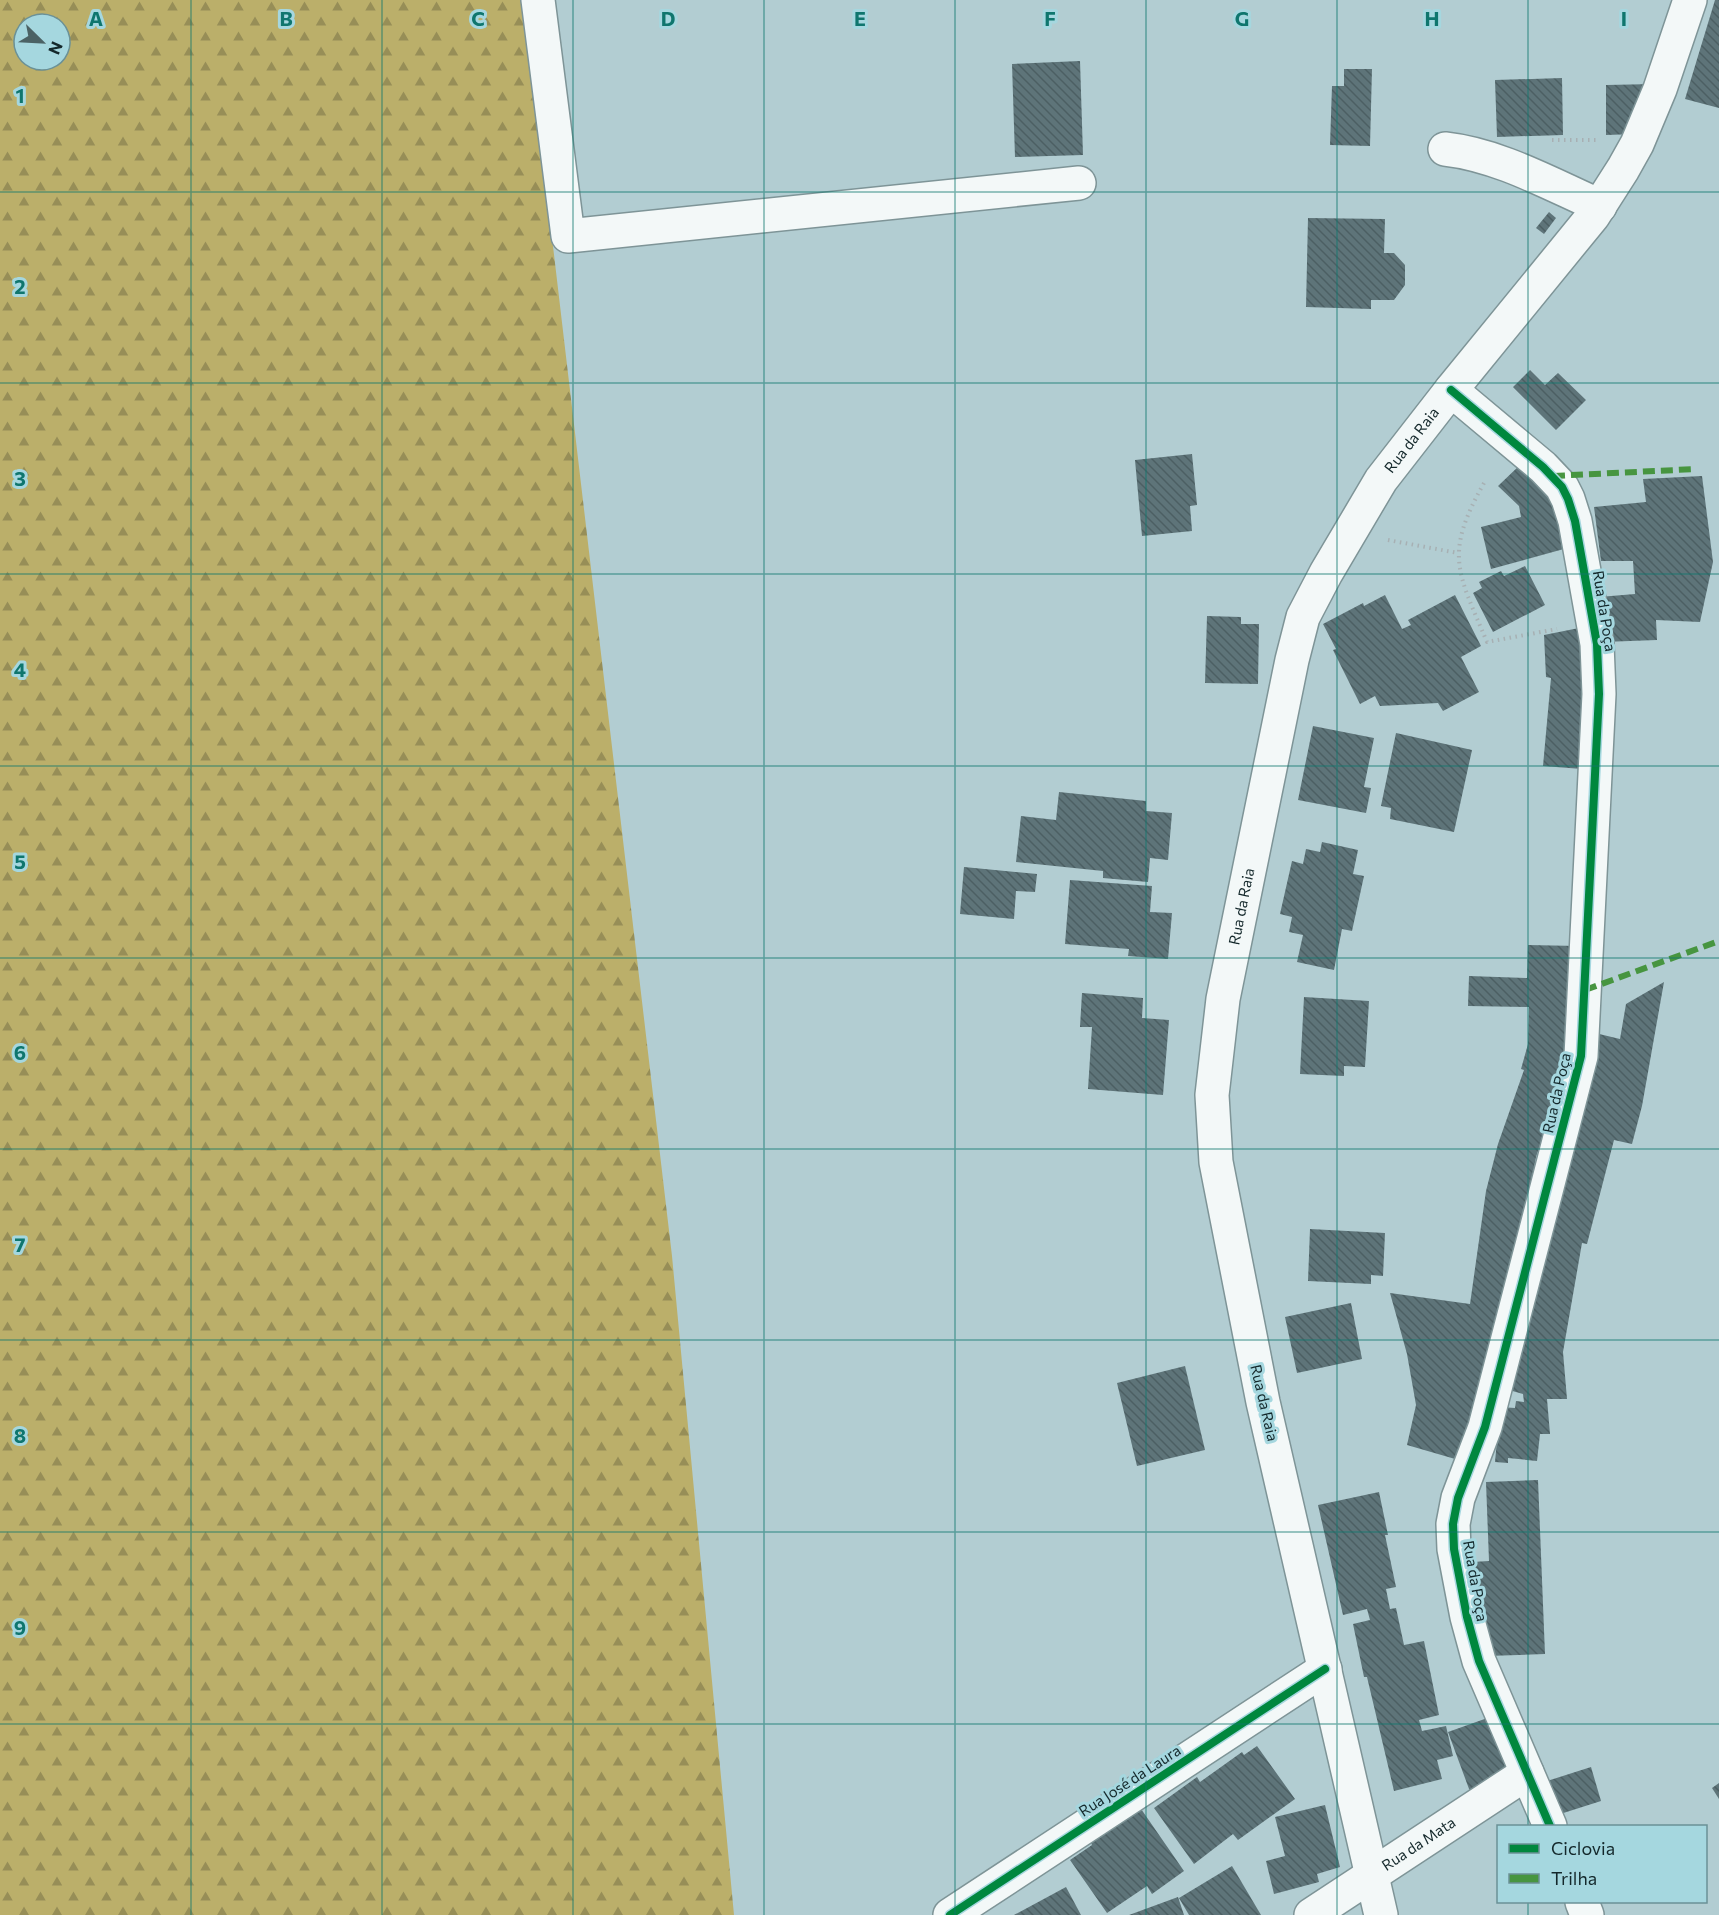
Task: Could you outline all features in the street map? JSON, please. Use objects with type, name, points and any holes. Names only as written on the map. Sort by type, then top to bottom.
[{"type":"street","points":[[538,0],[568,236],[1079,183]]},
{"type":"street","name":"Rua da Raia","points":[[1381,1915],[1252,1351],[1216,1162],[1212,1095],[1223,999],[1292,660],[1304,617],[1348,533],[1381,480],[1600,206],[1639,139],[1660,89],[1690,0]]},
{"type":"street","points":[[1445,149],[1470,153],[1498,162],[1600,206]]},
{"type":"street","name":"Rua da Poça","points":[[1451,390],[1543,467],[1562,487],[1575,521],[1599,660],[1581,1056],[1485,1427],[1460,1492],[1453,1524],[1454,1549],[1470,1633],[1479,1661],[1549,1825]]},
{"type":"street","name":"Rua José da Laura","points":[[950,1915],[1325,1670]]},
{"type":"street","name":"Rua da Mata","points":[[1311,1915],[1527,1773]]},
{"type":"path","points":[[1484,483],[1466,518],[1460,535],[1458,553],[1464,584],[1487,642],[1593,623]]},
{"type":"path","points":[[1348,533],[1458,553]]},
{"type":"green space","points":[[0,0],[524,0],[672,1256],[734,1915],[0,1915]]},
{"type":"building","points":[[1715,0],[1719,0],[1719,108],[1685,99]]},
{"type":"building","points":[[1080,61],[1083,155],[1015,157],[1012,64]]},
{"type":"building","points":[[1344,69],[1372,69],[1370,146],[1330,145],[1332,86],[1344,86]]},
{"type":"building","points":[[1562,78],[1563,135],[1497,137],[1495,80]]},
{"type":"building","points":[[1655,84],[1636,134],[1606,135],[1606,85]]},
{"type":"building","points":[[1549,212],[1556,218],[1544,234],[1536,228]]},
{"type":"building","points":[[1308,218],[1385,219],[1384,253],[1394,253],[1405,265],[1405,285],[1394,300],[1371,300],[1371,309],[1306,307]]},
{"type":"building","points":[[1530,370],[1545,385],[1558,373],[1586,400],[1556,430],[1513,387]]},
{"type":"building","points":[[1192,454],[1197,505],[1190,506],[1192,531],[1142,536],[1135,460]]},
{"type":"building","points":[[1521,464],[1557,496],[1571,547],[1491,569],[1481,527],[1521,517],[1519,506],[1498,486]]},
{"type":"building","points":[[1702,476],[1713,562],[1700,622],[1656,620],[1657,640],[1603,642],[1599,597],[1635,594],[1633,561],[1601,561],[1594,507],[1646,502],[1643,479]]},
{"type":"building","points":[[1525,566],[1545,605],[1493,632],[1473,593],[1482,588],[1479,582],[1501,571],[1504,576]]},
{"type":"building","points":[[1385,595],[1402,629],[1411,625],[1408,620],[1455,595],[1481,646],[1461,657],[1479,692],[1443,711],[1438,703],[1380,706],[1375,696],[1360,704],[1333,650],[1336,649],[1323,624],[1363,603],[1364,606]]},
{"type":"building","points":[[1207,616],[1241,617],[1241,624],[1259,624],[1258,684],[1205,683]]},
{"type":"building","points":[[1589,626],[1582,769],[1543,766],[1551,678],[1546,677],[1544,635]]},
{"type":"building","points":[[1313,726],[1374,738],[1364,787],[1371,788],[1366,813],[1298,800]]},
{"type":"building","points":[[1396,733],[1472,750],[1454,832],[1390,819],[1391,808],[1381,806]]},
{"type":"building","points":[[1059,792],[1146,801],[1146,811],[1172,813],[1168,860],[1150,858],[1148,882],[1103,878],[1103,871],[1016,862],[1021,816],[1056,820]]},
{"type":"building","points":[[1322,842],[1358,850],[1353,874],[1364,876],[1352,931],[1342,929],[1334,970],[1297,962],[1303,935],[1289,932],[1292,917],[1280,914],[1292,861],[1303,864],[1306,849],[1320,852]]},
{"type":"building","points":[[964,867],[1037,874],[1035,892],[1016,891],[1014,919],[960,914]]},
{"type":"building","points":[[1070,880],[1152,886],[1150,912],[1172,913],[1168,959],[1128,956],[1129,949],[1065,944]]},
{"type":"building","points":[[1528,945],[1578,946],[1575,1043],[1536,1157],[1529,1197],[1462,1461],[1407,1445],[1416,1405],[1407,1354],[1390,1293],[1470,1304],[1486,1191],[1498,1144],[1524,1070],[1521,1069],[1528,1044],[1529,1007],[1468,1006],[1469,976],[1527,978]]},
{"type":"building","points":[[1664,982],[1642,1106],[1632,1144],[1614,1140],[1587,1244],[1582,1243],[1563,1352],[1567,1399],[1547,1399],[1550,1434],[1540,1434],[1537,1461],[1508,1458],[1508,1463],[1495,1462],[1500,1407],[1515,1408],[1516,1401],[1524,1402],[1523,1394],[1502,1388],[1595,1033],[1620,1039],[1626,1004]]},
{"type":"building","points":[[1082,993],[1143,998],[1142,1018],[1169,1020],[1163,1095],[1088,1089],[1092,1027],[1080,1027]]},
{"type":"building","points":[[1304,997],[1369,1001],[1365,1067],[1344,1066],[1344,1076],[1300,1074]]},
{"type":"building","points":[[1310,1229],[1385,1233],[1383,1276],[1371,1275],[1371,1284],[1308,1281]]},
{"type":"building","points":[[1351,1303],[1362,1359],[1297,1373],[1285,1317]]},
{"type":"building","points":[[1185,1366],[1205,1450],[1137,1466],[1117,1383]]},
{"type":"building","points":[[1538,1480],[1545,1654],[1487,1656],[1472,1562],[1489,1561],[1486,1482]]},
{"type":"building","points":[[1379,1492],[1396,1587],[1386,1589],[1390,1609],[1396,1608],[1404,1645],[1424,1641],[1439,1715],[1419,1720],[1422,1731],[1446,1726],[1453,1756],[1437,1760],[1442,1779],[1394,1791],[1367,1677],[1364,1677],[1353,1624],[1370,1620],[1367,1609],[1343,1615],[1318,1505]]},
{"type":"building","points":[[1493,1716],[1512,1769],[1472,1797],[1448,1732]]},
{"type":"building","points":[[1257,1746],[1295,1799],[1238,1840],[1233,1834],[1194,1864],[1154,1808],[1197,1777],[1200,1782],[1242,1752],[1244,1755]]},
{"type":"building","points":[[1591,1767],[1601,1801],[1554,1816],[1544,1782]]},
{"type":"building","points":[[1719,1783],[1719,1799],[1712,1788]]},
{"type":"building","points":[[1325,1805],[1340,1867],[1317,1874],[1319,1882],[1274,1894],[1266,1861],[1285,1856],[1275,1817]]},
{"type":"building","points":[[1139,1806],[1184,1871],[1152,1894],[1147,1886],[1107,1913],[1070,1860],[1092,1845],[1090,1841]]},
{"type":"building","points":[[1232,1866],[1261,1915],[1189,1915],[1179,1898]]},
{"type":"building","points":[[1066,1887],[1081,1915],[1014,1915]]},
{"type":"building","points":[[1178,1897],[1184,1915],[1129,1915]]},
{"type":"marked path","points":[[1553,476],[1696,469]]},
{"type":"marked path","points":[[1585,990],[1719,941]]},
{"type":"cycle path","points":[[1451,390],[1543,467],[1562,487],[1575,521],[1597,644],[1599,694],[1581,1056],[1485,1427],[1458,1498],[1453,1524],[1454,1549],[1467,1617],[1479,1661],[1550,1825]]},
{"type":"cycle path","points":[[950,1915],[1325,1669]]}]
